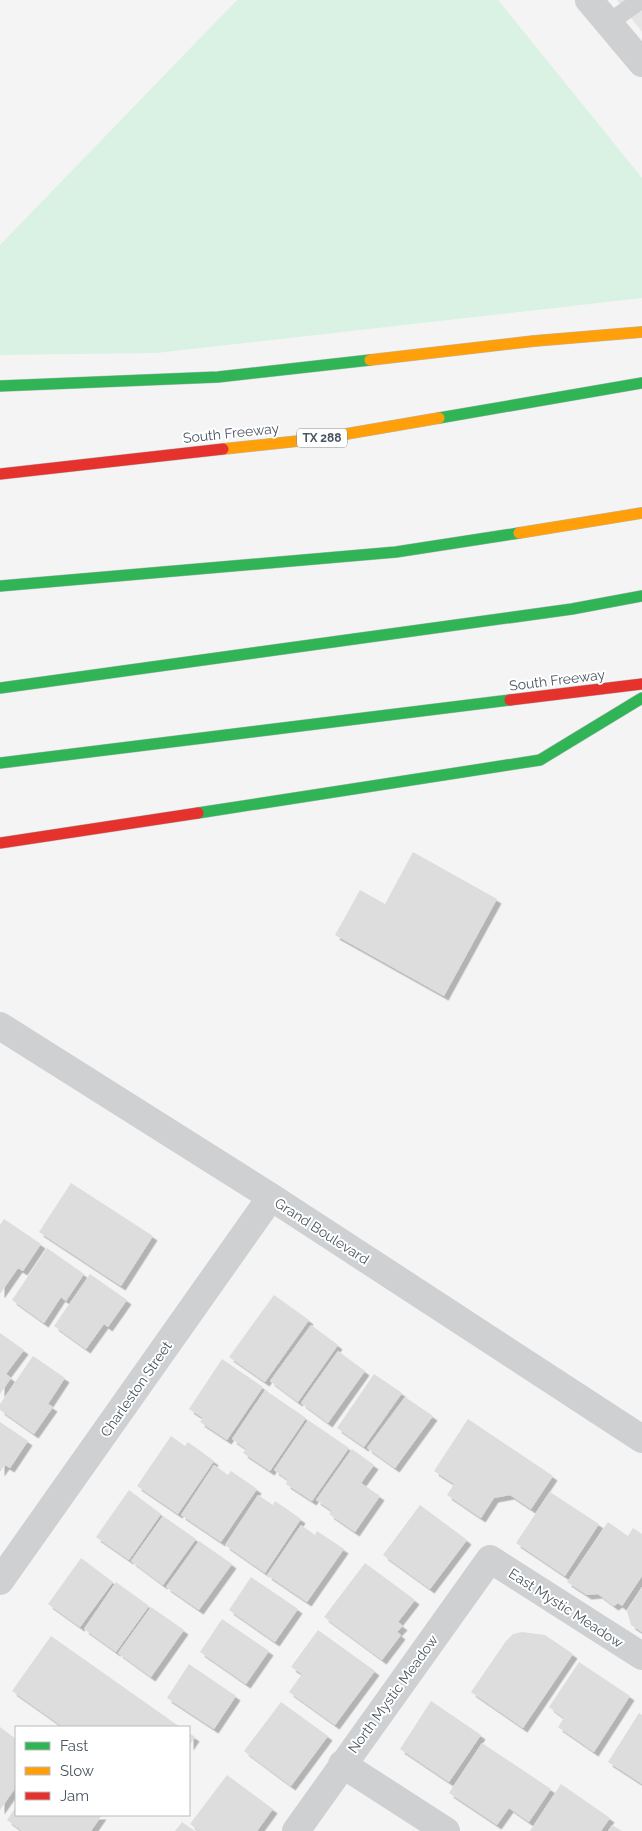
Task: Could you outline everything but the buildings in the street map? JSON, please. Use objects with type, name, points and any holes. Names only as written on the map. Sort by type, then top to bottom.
[{"type":"highway","points":[[0,386],[218,377],[534,341],[642,332]]},
{"type":"highway","name":"South Freeway","points":[[0,474],[317,439],[642,383]]},
{"type":"highway","points":[[0,586],[396,552],[642,513]]},
{"type":"highway","points":[[0,688],[572,610],[642,596]]},
{"type":"highway","name":"South Freeway","points":[[0,763],[642,684]]},
{"type":"highway","points":[[0,843],[540,760],[642,698]]},
{"type":"street","points":[[589,0],[642,63]]},
{"type":"street","name":"Grand Boulevard","points":[[0,1026],[271,1198],[642,1439]]},
{"type":"street","name":"Charleston Street","points":[[0,1581],[271,1198]]},
{"type":"street","name":"East Mystic Meadow","points":[[490,1559],[642,1656]]},
{"type":"street","name":"North Mystic Meadow","points":[[296,1831],[490,1559]]},
{"type":"street","points":[[342,1764],[446,1831]]},
{"type":"lane","points":[[608,23],[641,0]]},
{"type":"shaded area","points":[[617,0],[642,0],[642,32]]},
{"type":"green space","points":[[237,0],[498,0],[642,178],[642,298],[156,353],[0,355],[0,245]]},
{"type":"traffic: fast","points":[[0,386],[218,377],[370,360]]},
{"type":"traffic: fast","points":[[439,418],[642,383]]},
{"type":"traffic: fast","points":[[0,586],[396,552],[519,533]]},
{"type":"traffic: fast","points":[[0,688],[572,609],[642,596]]},
{"type":"traffic: fast","points":[[198,813],[540,760],[642,698]]},
{"type":"traffic: fast","points":[[0,763],[510,700]]},
{"type":"traffic: slow","points":[[370,360],[534,341],[642,332]]},
{"type":"traffic: slow","points":[[223,449],[317,439],[439,418]]},
{"type":"traffic: slow","points":[[519,533],[642,513]]},
{"type":"traffic: jam","points":[[0,474],[223,449]]},
{"type":"traffic: jam","points":[[510,700],[642,684]]},
{"type":"traffic: jam","points":[[0,843],[198,813]]}]
